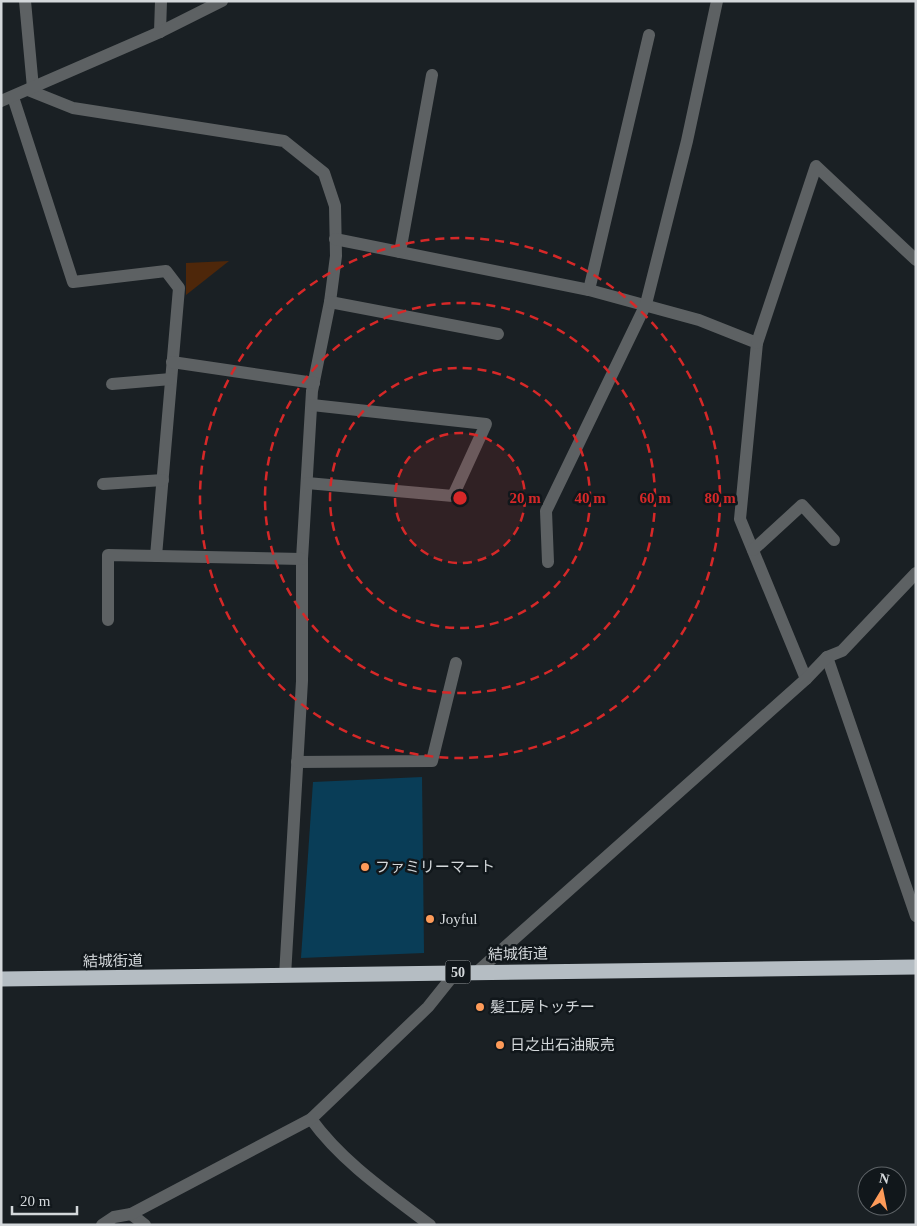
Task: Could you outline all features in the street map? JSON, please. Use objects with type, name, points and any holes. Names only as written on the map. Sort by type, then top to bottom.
[{"type":"highway","name":"結城街道","points":[[1,979],[916,966]]},
{"type":"street","points":[[25,1],[31,89]]},
{"type":"street","points":[[160,32],[161,1]]},
{"type":"street","points":[[156,556],[179,288],[166,271],[73,282],[7,99],[160,32],[222,1]]},
{"type":"street","points":[[548,562],[546,511],[646,304],[688,141],[717,1]]},
{"type":"street","points":[[589,290],[648,35]]},
{"type":"street","points":[[400,252],[432,75]]},
{"type":"street","points":[[31,89],[73,108],[284,141],[324,173],[335,206],[336,256],[330,302],[314,383],[302,559],[302,681],[286,976]]},
{"type":"street","points":[[806,679],[740,519],[757,343],[816,166],[916,260]]},
{"type":"street","points":[[335,239],[589,290],[646,304],[700,320],[757,343]]},
{"type":"street","points":[[330,302],[498,334]]},
{"type":"street","points":[[172,362],[314,383]]},
{"type":"street","points":[[112,384],[171,379]]},
{"type":"street","points":[[307,483],[453,496],[486,424],[312,405]]},
{"type":"street","points":[[103,484],[163,480]]},
{"type":"street","points":[[753,550],[802,504],[834,540]]},
{"type":"street","points":[[108,620],[108,556],[302,559]]},
{"type":"street","points":[[477,972],[806,679],[827,657],[842,650],[916,573]]},
{"type":"street","points":[[827,657],[916,916]]},
{"type":"street","points":[[297,762],[432,761],[456,663]]},
{"type":"street","points":[[102,1225],[114,1217],[131,1214],[311,1119],[428,1007],[456,972]]},
{"type":"street","points":[[311,1119],[324,1137],[368,1177],[430,1225]]},
{"type":"street","points":[[131,1214],[145,1225]]},
{"type":"shaded area","points":[[229,261],[186,295],[186,263]]},
{"type":"building","name":"ファミリーマート","points":[[422,777],[424,953],[301,958],[313,782]]},
{"type":"place","name":"ファミリーマート","points":[[365,867]]},
{"type":"place","name":"Joyful","points":[[430,919]]},
{"type":"place","name":"髪工房トッチー","points":[[480,1007]]},
{"type":"place","name":"日之出石油販売","points":[[500,1045]]}]
